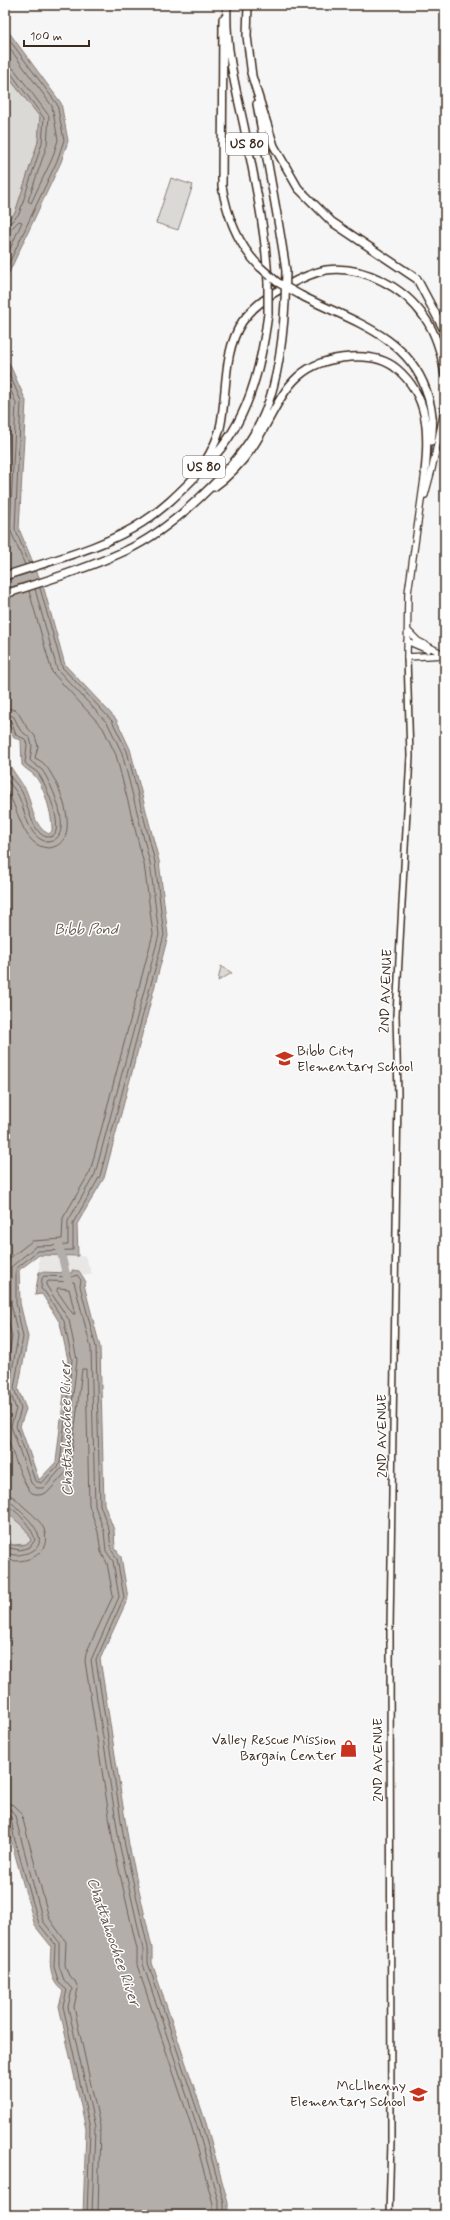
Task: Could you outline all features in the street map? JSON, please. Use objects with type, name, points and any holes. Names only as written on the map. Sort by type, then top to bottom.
[{"type":"highway","points":[[226,5],[221,30],[223,115],[222,186],[227,210],[235,231],[251,257],[276,282],[385,337],[400,349],[413,363],[424,386],[433,418],[432,437],[425,472]]},
{"type":"highway","name":"US 80","points":[[5,576],[63,557],[117,536],[142,523],[166,505],[216,455],[230,436],[245,407],[255,382],[264,350],[268,314],[267,253],[259,205],[230,63],[226,27],[226,5]]},
{"type":"highway","name":"US 80","points":[[5,594],[68,574],[126,550],[163,529],[215,482],[242,450],[260,423],[271,389],[284,334],[286,271],[279,221],[266,164],[251,73],[247,36],[248,5]]},
{"type":"highway","points":[[251,73],[274,146],[298,188],[332,222],[417,279],[444,330],[445,336]]},
{"type":"highway","points":[[191,481],[208,458],[218,435],[228,358],[239,328],[264,298],[306,276],[325,270],[351,270],[369,275],[392,288],[412,304],[425,318],[440,351],[445,375]]},
{"type":"highway","points":[[163,529],[223,480],[251,449],[290,382],[312,368],[335,358],[355,356],[380,360],[397,369],[414,388],[426,420],[428,445],[425,472]]},
{"type":"main road","points":[[421,508],[432,469],[445,406]]},
{"type":"main road","points":[[425,472],[408,593],[407,656],[445,655]]},
{"type":"main road","points":[[408,630],[418,641],[445,655]]},
{"type":"main road","points":[[407,641],[413,645],[439,652]]},
{"type":"main road","name":"2ND AVENUE","points":[[389,2215],[391,2141],[390,1629],[398,1094],[396,1015],[410,756],[407,656]]},
{"type":"shaded area","points":[[5,73],[40,117],[38,142],[15,213],[5,222]]},
{"type":"shaded area","points":[[171,178],[193,185],[178,230],[156,223]]},
{"type":"shaded area","points":[[221,966],[232,973],[218,981]]},
{"type":"shaded area","points":[[39,1255],[85,1256],[92,1274],[84,1276],[79,1271],[72,1270],[72,1273],[39,1272]]},
{"type":"shaded area","points":[[5,1506],[7,1511],[29,1535],[31,1541],[27,1544],[11,1545],[5,1523]]},
{"type":"water","points":[[5,20],[8,31],[61,103],[68,141],[61,162],[5,281],[5,222],[15,213],[38,142],[40,117],[5,73]]},
{"type":"water","points":[[5,354],[26,401],[19,529],[44,589],[65,665],[116,719],[130,749],[159,861],[168,936],[104,1178],[77,1224],[78,1256],[39,1255],[19,1270],[20,1303],[28,1337],[18,1389],[26,1409],[20,1426],[39,1480],[56,1462],[68,1360],[60,1323],[42,1294],[35,1295],[39,1272],[72,1273],[72,1270],[79,1271],[86,1282],[84,1285],[100,1347],[104,1504],[114,1530],[115,1548],[121,1557],[128,1598],[100,1659],[129,1845],[152,1948],[152,1963],[206,2123],[228,2203],[228,2215],[83,2215],[86,2129],[59,2006],[63,1991],[58,1987],[52,1976],[50,1965],[51,1946],[35,1926],[10,1837],[5,1807],[5,1523],[11,1545],[22,1545],[31,1541],[26,1530],[7,1511],[5,1506],[5,755],[12,769],[26,790],[36,821],[44,831],[49,834],[52,831],[52,825],[44,793],[38,780],[22,765],[21,740],[14,738],[10,727],[5,722]]},
{"type":"waterway","points":[[59,1245],[68,1282]]},
{"type":"place","name":"Bibb City Elementary School","points":[[284,1059]]},
{"type":"place","name":"Valley Rescue Mission Bargain Center","points":[[349,1748]]},
{"type":"place","name":"McLlhenny Elementary School","points":[[419,2094]]},
{"type":"water label","name":"Bibb Pond","points":[[86,930]]},
{"type":"water label","name":"Chattahoochee River","points":[[67,1429]]},
{"type":"water label","name":"Chattahoochee River","points":[[113,1942]]}]
